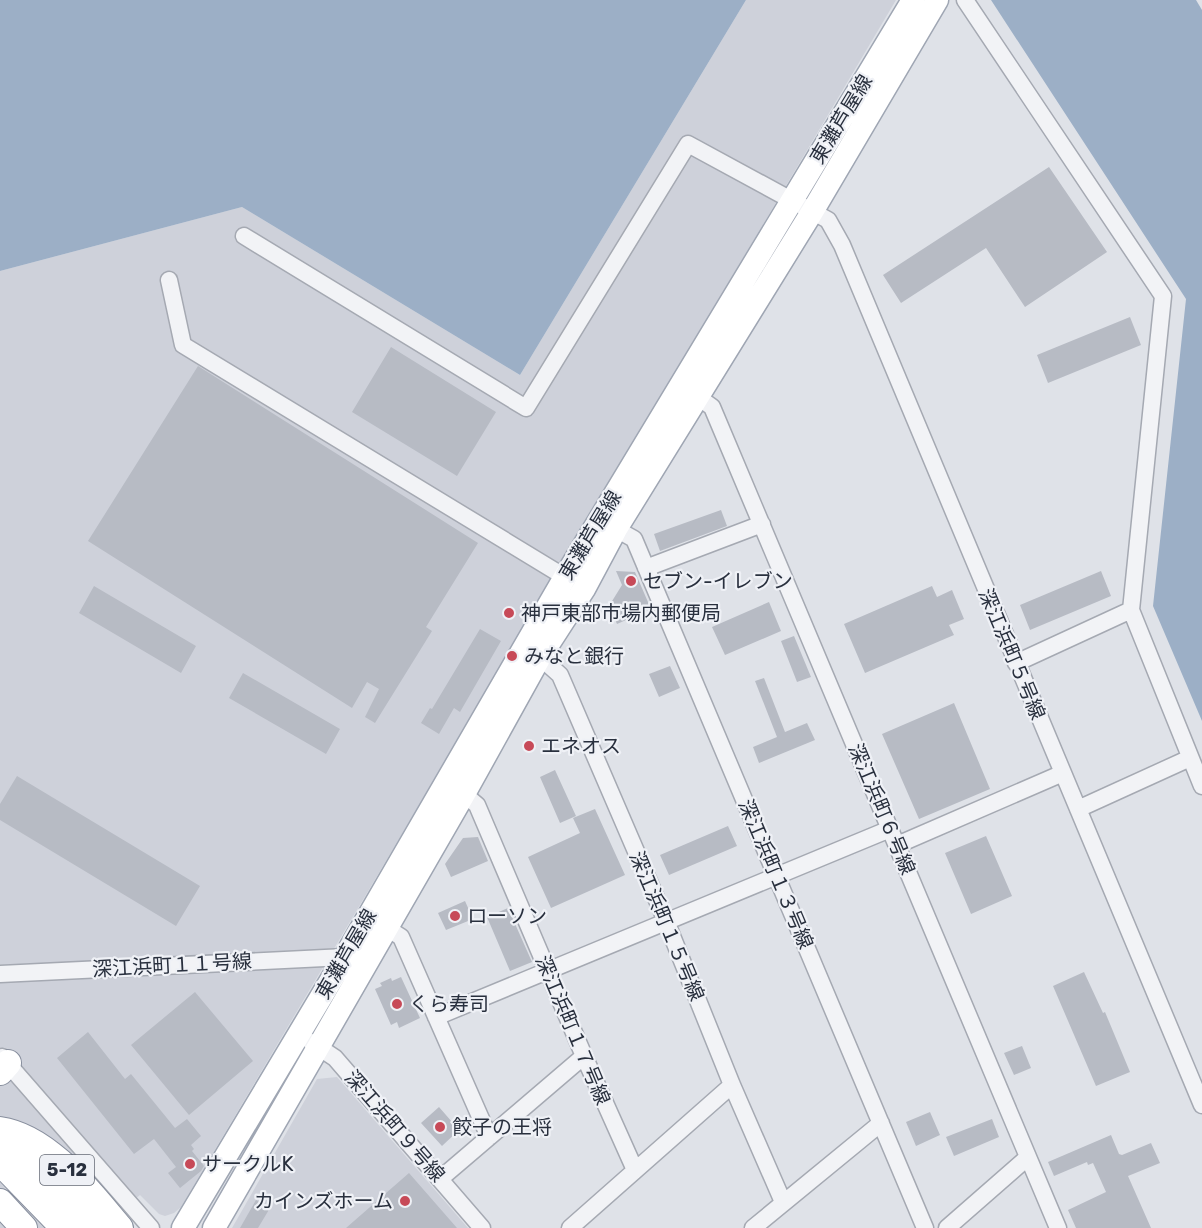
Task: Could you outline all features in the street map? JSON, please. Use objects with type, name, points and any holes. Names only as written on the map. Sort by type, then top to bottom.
[{"type":"highway","name":"5-12","points":[[0,1130],[16,1134],[49,1154],[71,1174],[120,1228]]},
{"type":"highway","points":[[0,1137],[96,1228]]},
{"type":"highway","points":[[0,1162],[64,1228]]},
{"type":"highway","points":[[0,1202],[24,1228]]},
{"type":"main road","name":"東灘芦屋線","points":[[214,1228],[308,1040],[345,957],[574,583],[792,201],[913,0]]},
{"type":"main road","name":"東灘芦屋線","points":[[183,1228],[308,1040],[387,928],[540,657],[574,583],[616,529],[812,212],[937,0]]},
{"type":"street","points":[[965,0],[1162,296],[1131,610],[1202,786]]},
{"type":"street","name":"深江浜町５号線","points":[[244,236],[526,408],[688,144],[828,220],[842,245],[1202,1105]]},
{"type":"street","points":[[169,280],[183,345],[574,583]]},
{"type":"street","name":"深江浜町６号線","points":[[698,397],[712,407],[1058,1228]]},
{"type":"street","points":[[646,568],[762,524]]},
{"type":"street","name":"深江浜町１３号線","points":[[616,529],[634,539],[926,1228]]},
{"type":"street","points":[[1016,663],[1131,610]]},
{"type":"street","name":"深江浜町１５号線","points":[[540,657],[560,675],[783,1202]]},
{"type":"street","points":[[1078,808],[1190,758]]},
{"type":"street","points":[[897,845],[1063,773]]},
{"type":"street","name":"深江浜町１７号線","points":[[464,794],[477,805],[635,1170]]},
{"type":"street","points":[[436,1017],[890,829]]},
{"type":"street","points":[[387,928],[401,937],[489,1137]]},
{"type":"street","name":"深江浜町１１号線","points":[[0,974],[345,957]]},
{"type":"street","name":"深江浜町９号線","points":[[308,1040],[335,1058],[482,1228]]},
{"type":"street","points":[[440,1179],[584,1056]]},
{"type":"street","points":[[3,1063],[151,1228]]},
{"type":"street","points":[[570,1228],[732,1085]]},
{"type":"street","points":[[753,1228],[881,1123]]},
{"type":"street","points":[[947,1228],[1028,1157]]},
{"type":"shaded area","points":[[746,0],[896,0],[181,1207],[165,1216],[159,1214],[140,1195],[105,1223],[109,1228],[0,1228],[0,271],[242,207],[520,375]]},
{"type":"shaded area","points":[[337,1077],[468,1228],[232,1228],[317,1079]]},
{"type":"water","points":[[0,0],[746,0],[520,375],[242,207],[0,271]]},
{"type":"water","points":[[991,0],[1196,0],[1202,10],[1202,721],[1153,606],[1186,299]]},
{"type":"building","points":[[1049,167],[1107,252],[1025,307],[986,248],[901,303],[883,275]]},
{"type":"building","points":[[1130,317],[1141,345],[1048,383],[1037,355]]},
{"type":"building","points":[[391,347],[496,412],[457,476],[352,412]]},
{"type":"building","points":[[198,366],[478,543],[426,627],[432,631],[375,723],[365,717],[379,689],[367,682],[352,708],[88,541]]},
{"type":"building","points":[[721,510],[727,526],[660,551],[654,534]]},
{"type":"building","points":[[616,571],[635,572],[651,609],[617,624],[609,606],[622,585]]},
{"type":"building","points":[[1101,571],[1111,596],[1030,630],[1020,605]]},
{"type":"building","points":[[94,586],[196,646],[181,673],[79,613]]},
{"type":"building","points":[[932,586],[937,597],[952,590],[964,619],[949,625],[954,635],[865,673],[844,624]]},
{"type":"building","points":[[769,602],[781,631],[725,655],[712,627]]},
{"type":"building","points":[[480,629],[501,641],[460,712],[454,708],[439,734],[421,723],[430,708],[432,709]]},
{"type":"building","points":[[794,636],[811,677],[797,682],[781,641]]},
{"type":"building","points":[[670,666],[680,688],[659,697],[649,674]]},
{"type":"building","points":[[243,673],[340,729],[326,754],[229,698]]},
{"type":"building","points":[[764,678],[785,732],[807,723],[815,740],[759,763],[753,747],[777,737],[755,681]]},
{"type":"building","points":[[954,703],[990,789],[919,819],[882,734]]},
{"type":"building","points":[[555,770],[576,816],[560,823],[540,777]]},
{"type":"building","points":[[17,776],[200,886],[176,926],[0,820],[0,804]]},
{"type":"building","points":[[595,809],[625,875],[551,908],[528,857],[580,833],[573,818]]},
{"type":"building","points":[[728,826],[737,846],[669,875],[660,855]]},
{"type":"building","points":[[986,836],[1012,896],[971,914],[945,853]]},
{"type":"building","points":[[478,837],[488,861],[451,877],[445,864],[463,838]]},
{"type":"building","name":"ローソン","points":[[465,901],[473,919],[446,930],[438,913]]},
{"type":"building","points":[[508,908],[532,962],[510,971],[487,917]]},
{"type":"building","points":[[1084,972],[1103,1013],[1105,1012],[1130,1072],[1096,1086],[1053,986]]},
{"type":"building","name":"くら寿司","points":[[401,977],[420,1018],[399,1028],[397,1022],[391,1025],[375,989],[382,986],[380,983]]},
{"type":"building","points":[[195,992],[253,1061],[189,1115],[131,1045]]},
{"type":"building","points":[[88,1032],[125,1079],[131,1074],[175,1128],[187,1119],[201,1136],[191,1145],[194,1149],[192,1151],[204,1166],[180,1188],[168,1173],[176,1167],[154,1139],[134,1154],[57,1058]]},
{"type":"building","points":[[1022,1046],[1031,1068],[1014,1075],[1004,1053]]},
{"type":"building","name":"餃子の王将","points":[[439,1107],[459,1130],[442,1146],[421,1123]]},
{"type":"building","points":[[930,1112],[940,1135],[916,1146],[906,1122]]},
{"type":"building","points":[[992,1119],[999,1137],[954,1156],[946,1137]]},
{"type":"building","points":[[1111,1135],[1119,1154],[1122,1155],[1151,1143],[1160,1163],[1128,1176],[1151,1228],[1076,1228],[1068,1210],[1106,1192],[1093,1163],[1088,1165],[1087,1162],[1054,1176],[1048,1162]]},
{"type":"building","name":"カインズホーム","points":[[409,1173],[457,1228],[346,1228]]},
{"type":"building","name":"カインズホーム","points":[[256,1200],[270,1208],[258,1228],[240,1228]]},
{"type":"place","name":"セブン-イレブン","points":[[631,581]]},
{"type":"place","name":"神戸東部市場内郵便局","points":[[509,613]]},
{"type":"place","name":"みなと銀行","points":[[512,656]]},
{"type":"place","name":"エネオス","points":[[529,746]]},
{"type":"place","name":"ローソン","points":[[455,916]]},
{"type":"place","name":"くら寿司","points":[[397,1004]]},
{"type":"place","name":"餃子の王将","points":[[440,1127]]},
{"type":"place","name":"サークルK","points":[[190,1164]]},
{"type":"place","name":"カインズホーム","points":[[405,1201]]}]
